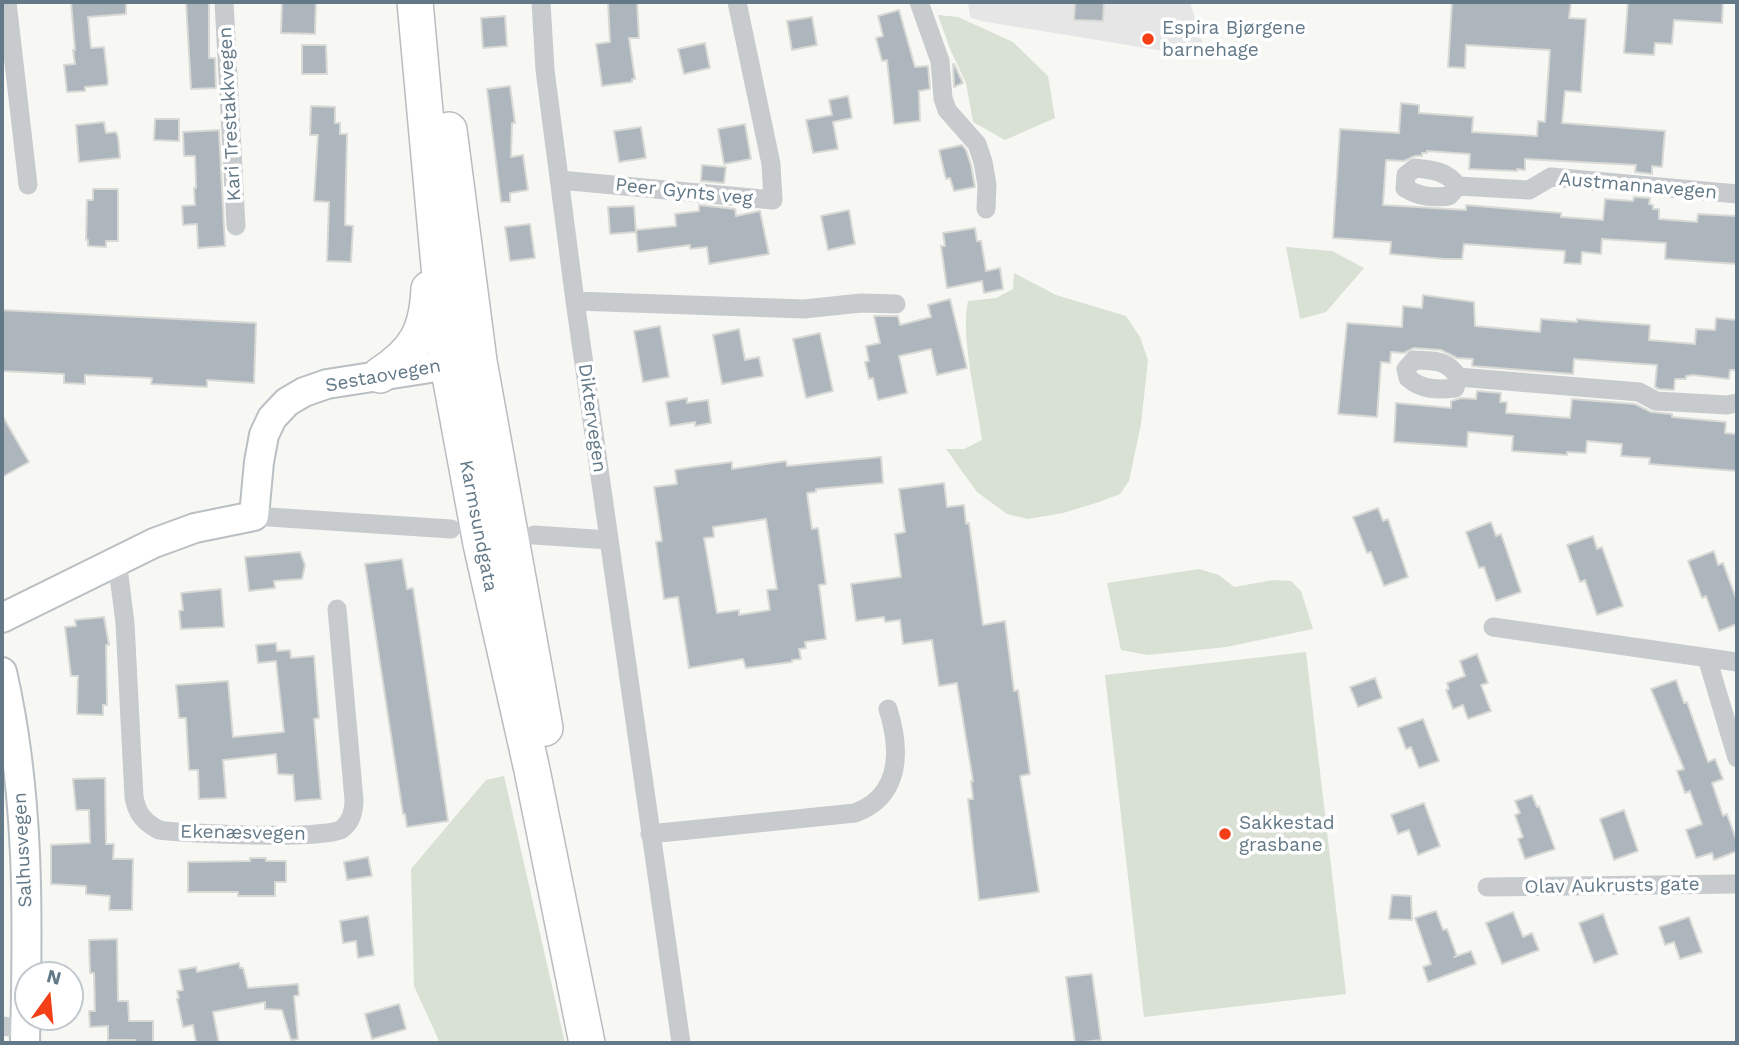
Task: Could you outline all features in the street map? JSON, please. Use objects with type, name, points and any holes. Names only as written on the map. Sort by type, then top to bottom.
[{"type":"highway","name":"Karmsundgata","points":[[415,2],[436,244],[604,1043]]},
{"type":"highway","name":"Karmsundgata","points":[[434,2],[463,363],[489,582],[532,770],[587,1043]]},
{"type":"highway","points":[[380,375],[400,363],[410,353],[426,324],[436,244]]},
{"type":"street","points":[[7,2],[28,186]]},
{"type":"street","name":"Kari Trestakkvegen","points":[[224,2],[236,226]]},
{"type":"street","name":"Diktervegen","points":[[541,2],[545,70],[575,300],[681,1043]]},
{"type":"street","name":"Peer Gynts veg","points":[[560,180],[773,200],[771,164],[737,2]]},
{"type":"street","points":[[919,2],[940,61],[943,97],[947,110],[977,144],[984,162],[986,209]]},
{"type":"street","name":"Austmannavegen","points":[[1458,186],[1529,190],[1551,177],[1737,194]]},
{"type":"street","points":[[575,300],[804,309],[861,303],[897,304]]},
{"type":"street","name":"Sestaovegen","points":[[254,516],[264,435],[272,418],[287,402],[304,392],[327,384],[463,363]]},
{"type":"street","points":[[1458,377],[1640,391],[1656,401],[1727,405],[1737,402]]},
{"type":"street","points":[[2,618],[154,542],[195,528],[254,516],[450,529]]},
{"type":"street","points":[[534,535],[609,540]]},
{"type":"street","name":"Ekenæsvegen","points":[[117,560],[125,623],[134,797],[141,818],[159,830],[297,835],[332,833],[341,829],[349,820],[354,811],[354,800],[337,609]]},
{"type":"street","points":[[1493,627],[1737,662]]},
{"type":"street","points":[[1707,658],[1737,758]]},
{"type":"street","name":"Salhusvegen","points":[[2,672],[13,719],[27,870],[17,1033]]},
{"type":"street","points":[[650,834],[855,813],[869,807],[882,797],[894,770],[892,724],[888,709]]},
{"type":"street","name":"Olav Aukrusts gate","points":[[1487,887],[1737,884]]},
{"type":"shaded area","name":"Espira Bjørgene barnehage","points":[[968,2],[1190,2],[1207,58],[981,21],[970,17]]},
{"type":"shaded area","points":[[938,15],[958,17],[1013,42],[1048,76],[1055,118],[1005,140],[973,122],[966,83]]},
{"type":"shaded area","points":[[1286,247],[1332,251],[1364,268],[1326,312],[1300,319]]},
{"type":"shaded area","points":[[1014,273],[1056,295],[1126,316],[1140,337],[1148,360],[1141,424],[1129,481],[1120,494],[1063,513],[1028,519],[1007,514],[977,492],[946,449],[964,449],[982,440],[966,332],[968,301],[996,298],[1013,289]]},
{"type":"shaded area","points":[[1199,569],[1219,575],[1234,587],[1273,580],[1291,581],[1301,591],[1313,629],[1226,647],[1148,655],[1121,650],[1107,583]]},
{"type":"shaded area","name":"Sakkestad grasbane","points":[[1306,652],[1346,994],[1144,1017],[1105,675]]},
{"type":"shaded area","points":[[504,776],[565,1043],[440,1043],[414,986],[411,869],[486,780]]},
{"type":"building","points":[[71,2],[126,2],[126,14],[88,17],[91,48],[104,47],[107,85],[85,87],[85,91],[67,92],[64,65],[75,64]]},
{"type":"building","points":[[186,2],[209,2],[209,58],[215,58],[216,88],[191,89]]},
{"type":"building","points":[[282,2],[316,2],[315,34],[281,33]]},
{"type":"building","points":[[608,2],[637,2],[639,38],[629,38],[635,79],[632,79],[632,82],[602,86],[596,44],[610,42]]},
{"type":"building","points":[[1075,2],[1104,2],[1103,21],[1074,20]]},
{"type":"building","points":[[1452,2],[1571,2],[1569,18],[1586,19],[1581,92],[1565,91],[1562,123],[1665,131],[1662,167],[1652,166],[1652,174],[1635,172],[1636,165],[1525,159],[1525,170],[1469,169],[1470,154],[1427,151],[1422,153],[1422,156],[1404,161],[1386,160],[1383,205],[1466,210],[1466,205],[1561,213],[1561,217],[1603,220],[1605,199],[1633,201],[1634,197],[1650,198],[1649,204],[1653,205],[1653,209],[1659,209],[1659,219],[1697,222],[1698,214],[1737,216],[1737,264],[1665,259],[1666,243],[1602,239],[1601,254],[1582,252],[1581,264],[1564,263],[1565,251],[1464,244],[1462,259],[1444,259],[1390,254],[1391,242],[1333,238],[1340,129],[1399,133],[1401,103],[1419,105],[1419,113],[1473,117],[1472,132],[1537,136],[1538,121],[1545,122],[1550,50],[1466,45],[1465,68],[1448,67]]},
{"type":"building","points":[[1628,2],[1723,2],[1722,23],[1674,20],[1672,44],[1655,43],[1654,55],[1624,53]]},
{"type":"building","points":[[899,10],[915,67],[928,66],[930,89],[919,91],[920,121],[894,124],[887,60],[882,61],[876,38],[883,36],[878,16]]},
{"type":"building","points":[[505,16],[507,46],[483,48],[481,18]]},
{"type":"building","points":[[812,17],[817,45],[792,50],[787,21]]},
{"type":"building","points":[[705,43],[710,68],[684,74],[678,49]]},
{"type":"building","points":[[302,45],[326,45],[327,74],[302,74]]},
{"type":"building","points":[[953,64],[963,83],[954,87]]},
{"type":"building","points":[[510,86],[515,123],[512,123],[511,157],[523,155],[528,190],[510,193],[510,202],[501,202],[487,89]]},
{"type":"building","points":[[848,96],[852,118],[833,122],[838,149],[813,153],[806,120],[832,115],[829,100]]},
{"type":"building","points":[[311,106],[335,107],[335,123],[340,123],[340,134],[347,134],[345,225],[353,226],[351,262],[327,261],[329,202],[314,201],[318,135],[310,135]]},
{"type":"building","points":[[155,119],[179,119],[179,141],[154,140]]},
{"type":"building","points":[[104,122],[106,133],[116,132],[120,158],[79,162],[76,125]]},
{"type":"building","points":[[745,124],[751,159],[724,164],[718,129]]},
{"type":"building","points":[[641,127],[646,158],[619,162],[614,131]]},
{"type":"building","points":[[219,130],[225,246],[198,248],[197,224],[183,225],[182,206],[195,205],[196,188],[195,156],[184,156],[183,132]]},
{"type":"building","points":[[962,145],[971,165],[975,187],[954,191],[950,178],[946,179],[939,150]]},
{"type":"building","points":[[702,165],[726,167],[724,183],[701,181]]},
{"type":"building","points":[[93,189],[118,189],[118,241],[106,241],[106,247],[88,246],[86,240],[87,200],[93,200]]},
{"type":"building","points":[[699,205],[735,209],[736,216],[760,211],[769,254],[709,264],[707,247],[690,249],[690,245],[638,252],[636,230],[676,226],[675,214],[699,211]]},
{"type":"building","points":[[634,206],[636,232],[610,234],[608,207]]},
{"type":"building","points":[[849,210],[855,244],[828,250],[821,216]]},
{"type":"building","points":[[530,224],[535,258],[510,261],[505,227]]},
{"type":"building","points":[[975,228],[977,241],[981,241],[986,271],[1000,268],[1003,289],[984,293],[982,281],[947,288],[941,246],[945,246],[943,233]]},
{"type":"building","points":[[1423,295],[1474,302],[1475,326],[1540,332],[1541,319],[1577,322],[1577,319],[1650,325],[1649,340],[1695,344],[1696,329],[1715,330],[1716,318],[1737,320],[1737,370],[1730,370],[1729,379],[1686,376],[1686,379],[1675,379],[1674,390],[1659,389],[1655,387],[1657,365],[1574,359],[1573,374],[1472,366],[1473,359],[1457,358],[1441,350],[1414,348],[1404,353],[1391,352],[1390,363],[1381,362],[1377,417],[1338,414],[1347,323],[1402,327],[1403,306],[1422,308]]},
{"type":"building","points":[[950,299],[967,368],[937,375],[931,349],[899,356],[907,393],[878,400],[873,378],[869,379],[865,362],[869,361],[866,346],[880,343],[874,316],[898,316],[900,325],[931,317],[928,305]]},
{"type":"building","points":[[2,310],[256,323],[254,383],[207,380],[207,387],[151,384],[152,378],[85,375],[85,384],[64,383],[64,374],[2,371]]},
{"type":"building","points":[[660,326],[669,377],[643,382],[634,331]]},
{"type":"building","points":[[739,329],[745,360],[759,357],[763,376],[722,384],[713,335]]},
{"type":"building","points":[[820,333],[833,391],[806,398],[793,339]]},
{"type":"building","points":[[1477,391],[1501,393],[1500,402],[1507,402],[1506,413],[1570,418],[1572,399],[1635,404],[1651,412],[1672,414],[1672,417],[1726,422],[1725,433],[1736,434],[1737,471],[1649,464],[1650,458],[1621,456],[1622,444],[1587,441],[1586,453],[1567,452],[1567,455],[1512,451],[1513,436],[1468,432],[1467,447],[1394,442],[1396,403],[1451,408],[1451,401],[1461,398],[1476,399]]},
{"type":"building","points":[[687,398],[687,403],[708,400],[711,423],[695,426],[695,422],[670,426],[666,402]]},
{"type":"building","points":[[2,415],[29,462],[2,477]]},
{"type":"building","points":[[881,457],[883,483],[816,489],[816,492],[807,493],[812,529],[818,528],[826,584],[819,585],[826,639],[805,642],[806,648],[799,649],[801,659],[792,662],[746,668],[743,659],[689,668],[678,597],[664,599],[656,542],[662,541],[654,487],[677,484],[675,470],[700,466],[732,462],[732,469],[786,461],[787,466]],"holes":[[[766,519],[777,589],[767,590],[770,610],[739,615],[739,610],[717,613],[704,538],[714,537],[713,527]]]},
{"type":"building","points":[[944,483],[947,507],[964,505],[966,524],[969,523],[983,625],[1005,621],[1014,691],[1018,690],[1030,774],[1020,776],[1039,892],[979,900],[968,799],[973,799],[973,781],[957,683],[939,686],[932,640],[903,644],[900,620],[885,622],[884,617],[856,621],[851,584],[901,577],[895,534],[905,532],[899,489]]},
{"type":"building","points":[[1378,508],[1383,521],[1388,519],[1408,577],[1384,586],[1353,517]]},
{"type":"building","points":[[1491,522],[1496,536],[1501,534],[1521,592],[1496,601],[1484,567],[1479,568],[1466,532]]},
{"type":"building","points":[[1593,536],[1597,549],[1602,547],[1623,606],[1597,615],[1585,580],[1580,582],[1567,545]]},
{"type":"building","points":[[1714,551],[1718,565],[1723,563],[1737,601],[1737,624],[1719,631],[1706,596],[1702,598],[1688,561]]},
{"type":"building","points":[[300,552],[305,565],[302,579],[274,581],[275,588],[249,591],[245,557]]},
{"type":"building","points":[[402,559],[407,589],[413,588],[448,821],[407,827],[365,564]]},
{"type":"building","points":[[221,589],[224,627],[181,629],[181,593]]},
{"type":"building","points":[[104,617],[109,645],[106,645],[107,705],[103,705],[103,715],[77,714],[78,676],[71,676],[65,627],[76,626],[75,620]]},
{"type":"building","points":[[276,643],[277,651],[290,650],[291,658],[314,656],[319,718],[314,719],[321,799],[295,801],[293,775],[278,774],[276,754],[223,760],[226,798],[199,799],[198,770],[189,770],[186,718],[179,718],[176,685],[228,681],[233,737],[284,732],[276,661],[258,663],[256,645]]},
{"type":"building","points":[[1477,654],[1488,683],[1481,685],[1491,711],[1468,719],[1463,705],[1453,709],[1446,690],[1449,689],[1447,683],[1465,676],[1460,661]]},
{"type":"building","points":[[1375,678],[1382,698],[1358,707],[1350,687]]},
{"type":"building","points":[[1676,680],[1684,703],[1687,702],[1708,762],[1715,759],[1723,779],[1712,783],[1723,816],[1727,814],[1737,842],[1737,851],[1714,860],[1712,853],[1696,858],[1686,830],[1702,824],[1690,791],[1685,793],[1677,771],[1684,769],[1651,689]]},
{"type":"building","points":[[1423,719],[1439,761],[1419,768],[1411,747],[1406,749],[1398,728]]},
{"type":"building","points":[[105,778],[106,844],[114,844],[113,859],[133,859],[132,910],[109,910],[110,896],[86,894],[86,886],[51,884],[51,845],[90,843],[89,810],[76,810],[73,779]]},
{"type":"building","points":[[1532,795],[1537,807],[1539,806],[1555,849],[1525,859],[1518,839],[1523,837],[1515,815],[1520,813],[1515,801]]},
{"type":"building","points":[[1424,803],[1440,846],[1418,855],[1409,830],[1398,834],[1391,815]]},
{"type":"building","points":[[1624,810],[1638,851],[1614,860],[1600,819]]},
{"type":"building","points":[[368,857],[372,876],[347,880],[344,862]]},
{"type":"building","points":[[250,858],[286,861],[286,882],[275,882],[275,896],[238,896],[238,892],[188,892],[188,862],[250,861]]},
{"type":"building","points":[[1392,895],[1411,896],[1412,920],[1389,919]]},
{"type":"building","points":[[1436,911],[1443,930],[1447,929],[1457,956],[1471,951],[1476,964],[1428,982],[1423,967],[1431,964],[1415,918]]},
{"type":"building","points":[[1513,912],[1523,937],[1532,933],[1539,950],[1502,964],[1486,923]]},
{"type":"building","points":[[1603,914],[1618,954],[1594,963],[1579,923]]},
{"type":"building","points":[[368,916],[374,955],[358,958],[356,941],[343,943],[340,921]]},
{"type":"building","points":[[1689,917],[1702,952],[1680,959],[1674,942],[1665,945],[1659,927]]},
{"type":"building","points":[[117,939],[118,1001],[128,1001],[129,1021],[153,1021],[153,1043],[108,1040],[108,1026],[90,1027],[89,1011],[95,1011],[94,973],[90,973],[89,940]]},
{"type":"building","points":[[239,963],[248,988],[298,984],[299,995],[294,996],[298,1039],[291,1040],[282,1010],[265,1009],[265,1002],[213,1012],[219,1043],[196,1043],[193,1025],[183,1027],[177,999],[177,991],[183,990],[179,970],[196,967],[197,972]]},
{"type":"building","points":[[1092,974],[1101,1040],[1075,1043],[1066,977]]},
{"type":"building","points":[[399,1004],[406,1029],[372,1039],[365,1014]]},
{"type":"place","name":"Espira Bjørgene barnehage","points":[[1148,39]]},
{"type":"place","name":"Sakkestad grasbane","points":[[1225,834]]}]
